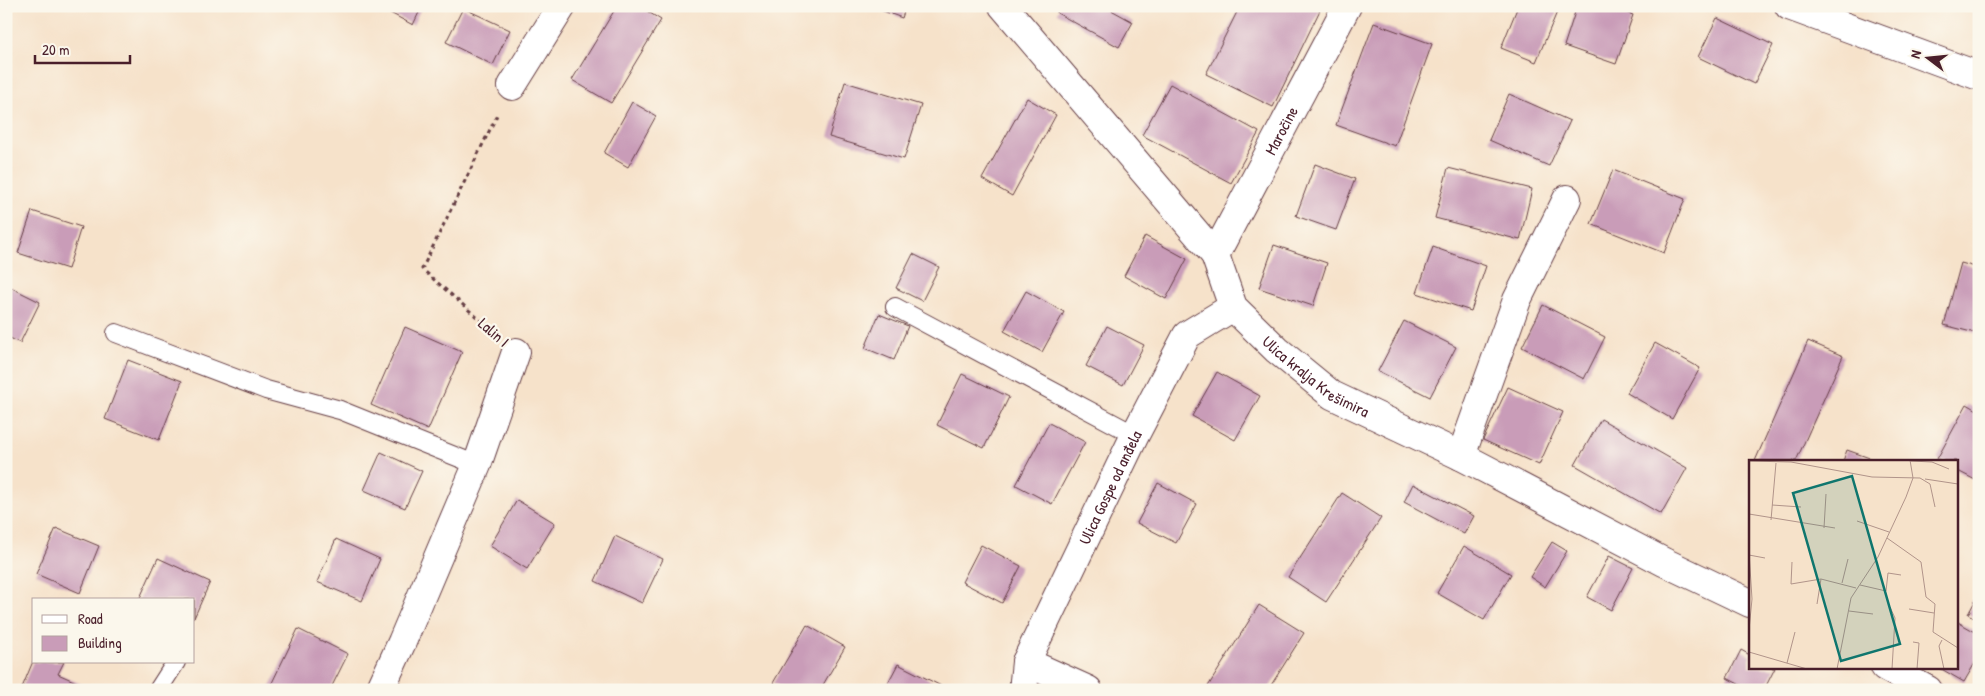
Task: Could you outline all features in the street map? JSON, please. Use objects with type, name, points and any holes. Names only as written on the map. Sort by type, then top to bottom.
[{"type":"street","points":[[512,86],[562,6]]},
{"type":"street","name":"Ulica kralja Krešimira","points":[[1003,6],[1216,254],[1233,307],[1277,350],[1332,395],[1461,456],[1664,562],[1749,603]]},
{"type":"street","name":"Maročine","points":[[1216,254],[1347,6]]},
{"type":"street","points":[[1789,6],[1979,76]]},
{"type":"street","points":[[1461,456],[1516,300],[1567,198]]},
{"type":"street","name":"Ulica Gospe od anđela","points":[[1023,690],[1026,662],[1135,435],[1187,336],[1233,307]]},
{"type":"street","name":"Lalin I","points":[[380,690],[477,465],[516,352]]},
{"type":"street","points":[[1026,662],[1088,690]]},
{"type":"street","points":[[1887,668],[1928,690]]},
{"type":"lane","points":[[895,307],[1135,435]]},
{"type":"lane","points":[[116,333],[266,390],[340,410],[477,465]]},
{"type":"lane","points":[[158,690],[175,664]]},
{"type":"path","name":"Lalin I","points":[[512,86],[422,269],[516,352]]},
{"type":"building","points":[[377,6],[422,6],[413,25]]},
{"type":"building","points":[[617,6],[639,6],[661,20],[611,103],[572,80]]},
{"type":"building","points":[[870,6],[906,6],[902,18]]},
{"type":"building","points":[[1060,6],[1104,6],[1133,22],[1119,47],[1057,13]]},
{"type":"building","points":[[1240,6],[1322,6],[1273,107],[1206,74]]},
{"type":"building","points":[[1518,6],[1543,6],[1557,12],[1536,62],[1501,48]]},
{"type":"building","points":[[1577,6],[1609,6],[1633,15],[1616,64],[1564,46]]},
{"type":"building","points":[[463,8],[510,30],[493,65],[446,42]]},
{"type":"building","points":[[1717,18],[1773,45],[1754,84],[1698,57]]},
{"type":"building","points":[[1374,23],[1432,44],[1395,146],[1336,125]]},
{"type":"building","points":[[845,82],[921,105],[904,159],[829,137]]},
{"type":"building","points":[[1170,84],[1259,132],[1231,183],[1142,135]]},
{"type":"building","points":[[1509,94],[1570,121],[1549,166],[1489,140]]},
{"type":"building","points":[[1027,98],[1056,115],[1012,196],[982,179]]},
{"type":"building","points":[[632,102],[656,116],[628,167],[604,153]]},
{"type":"building","points":[[1315,164],[1355,179],[1336,230],[1296,216]]},
{"type":"building","points":[[1448,168],[1532,189],[1520,240],[1435,218]]},
{"type":"building","points":[[1613,170],[1685,199],[1664,253],[1591,224]]},
{"type":"building","points":[[32,211],[81,227],[68,269],[18,253]]},
{"type":"building","points":[[1145,236],[1187,259],[1166,299],[1124,276]]},
{"type":"building","points":[[1274,245],[1327,263],[1313,306],[1259,288]]},
{"type":"building","points":[[1433,247],[1486,266],[1471,311],[1417,293]]},
{"type":"building","points":[[913,254],[939,267],[922,301],[896,288]]},
{"type":"building","points":[[1961,263],[1979,268],[1979,334],[1944,325]]},
{"type":"building","points":[[6,285],[40,302],[20,343],[6,336]]},
{"type":"building","points":[[1026,291],[1064,312],[1042,352],[1004,331]]},
{"type":"building","points":[[1543,305],[1605,337],[1584,379],[1522,347]]},
{"type":"building","points":[[879,314],[908,326],[894,360],[865,348]]},
{"type":"building","points":[[1404,321],[1456,347],[1430,397],[1378,371]]},
{"type":"building","points":[[1107,326],[1144,345],[1123,385],[1086,366]]},
{"type":"building","points":[[405,327],[462,352],[428,430],[371,405]]},
{"type":"building","points":[[1808,341],[1843,356],[1796,460],[1755,460]]},
{"type":"building","points":[[1655,343],[1700,368],[1672,419],[1627,393]]},
{"type":"building","points":[[128,360],[182,381],[159,440],[105,419]]},
{"type":"building","points":[[1217,372],[1260,396],[1235,440],[1192,416]]},
{"type":"building","points":[[962,374],[1009,397],[984,448],[937,425]]},
{"type":"building","points":[[1508,387],[1563,412],[1539,465],[1483,440]]},
{"type":"building","points":[[1967,404],[1979,411],[1979,482],[1958,471],[1958,460],[1937,459]]},
{"type":"building","points":[[1601,419],[1687,468],[1661,514],[1575,465]]},
{"type":"building","points":[[1049,423],[1085,442],[1052,504],[1016,485]]},
{"type":"building","points":[[1847,450],[1875,460],[1843,460]]},
{"type":"building","points":[[381,452],[422,471],[405,508],[364,490]]},
{"type":"building","points":[[1158,483],[1197,504],[1176,543],[1137,523]]},
{"type":"building","points":[[1413,484],[1474,516],[1464,534],[1404,502]]},
{"type":"building","points":[[1342,493],[1381,518],[1326,602],[1288,577]]},
{"type":"building","points":[[517,500],[555,523],[527,569],[490,546]]},
{"type":"building","points":[[56,528],[99,546],[80,593],[36,574]]},
{"type":"building","points":[[615,536],[663,559],[642,603],[595,581]]},
{"type":"building","points":[[336,539],[380,559],[362,601],[317,582]]},
{"type":"building","points":[[1552,542],[1567,551],[1545,587],[1530,577]]},
{"type":"building","points":[[981,545],[1021,566],[1002,603],[962,582]]},
{"type":"building","points":[[1464,546],[1511,574],[1484,620],[1437,593]]},
{"type":"building","points":[[1609,556],[1633,568],[1611,610],[1587,597]]},
{"type":"building","points":[[158,558],[210,582],[195,616],[195,598],[140,598]]},
{"type":"building","points":[[1979,594],[1979,620],[1968,614]]},
{"type":"building","points":[[1259,605],[1304,633],[1268,690],[1210,690],[1207,688]]},
{"type":"building","points":[[1958,622],[1979,634],[1979,656],[1964,682],[1940,668],[1958,668]]},
{"type":"building","points":[[807,625],[845,647],[820,690],[785,690],[773,683]]},
{"type":"building","points":[[298,629],[348,654],[330,690],[269,689]]},
{"type":"building","points":[[1741,650],[1749,654],[1749,668],[1775,668],[1764,690],[1750,690],[1727,678]]},
{"type":"building","points":[[32,664],[63,664],[58,674],[83,685],[81,690],[21,690]]},
{"type":"building","points":[[898,664],[949,690],[884,690]]}]
